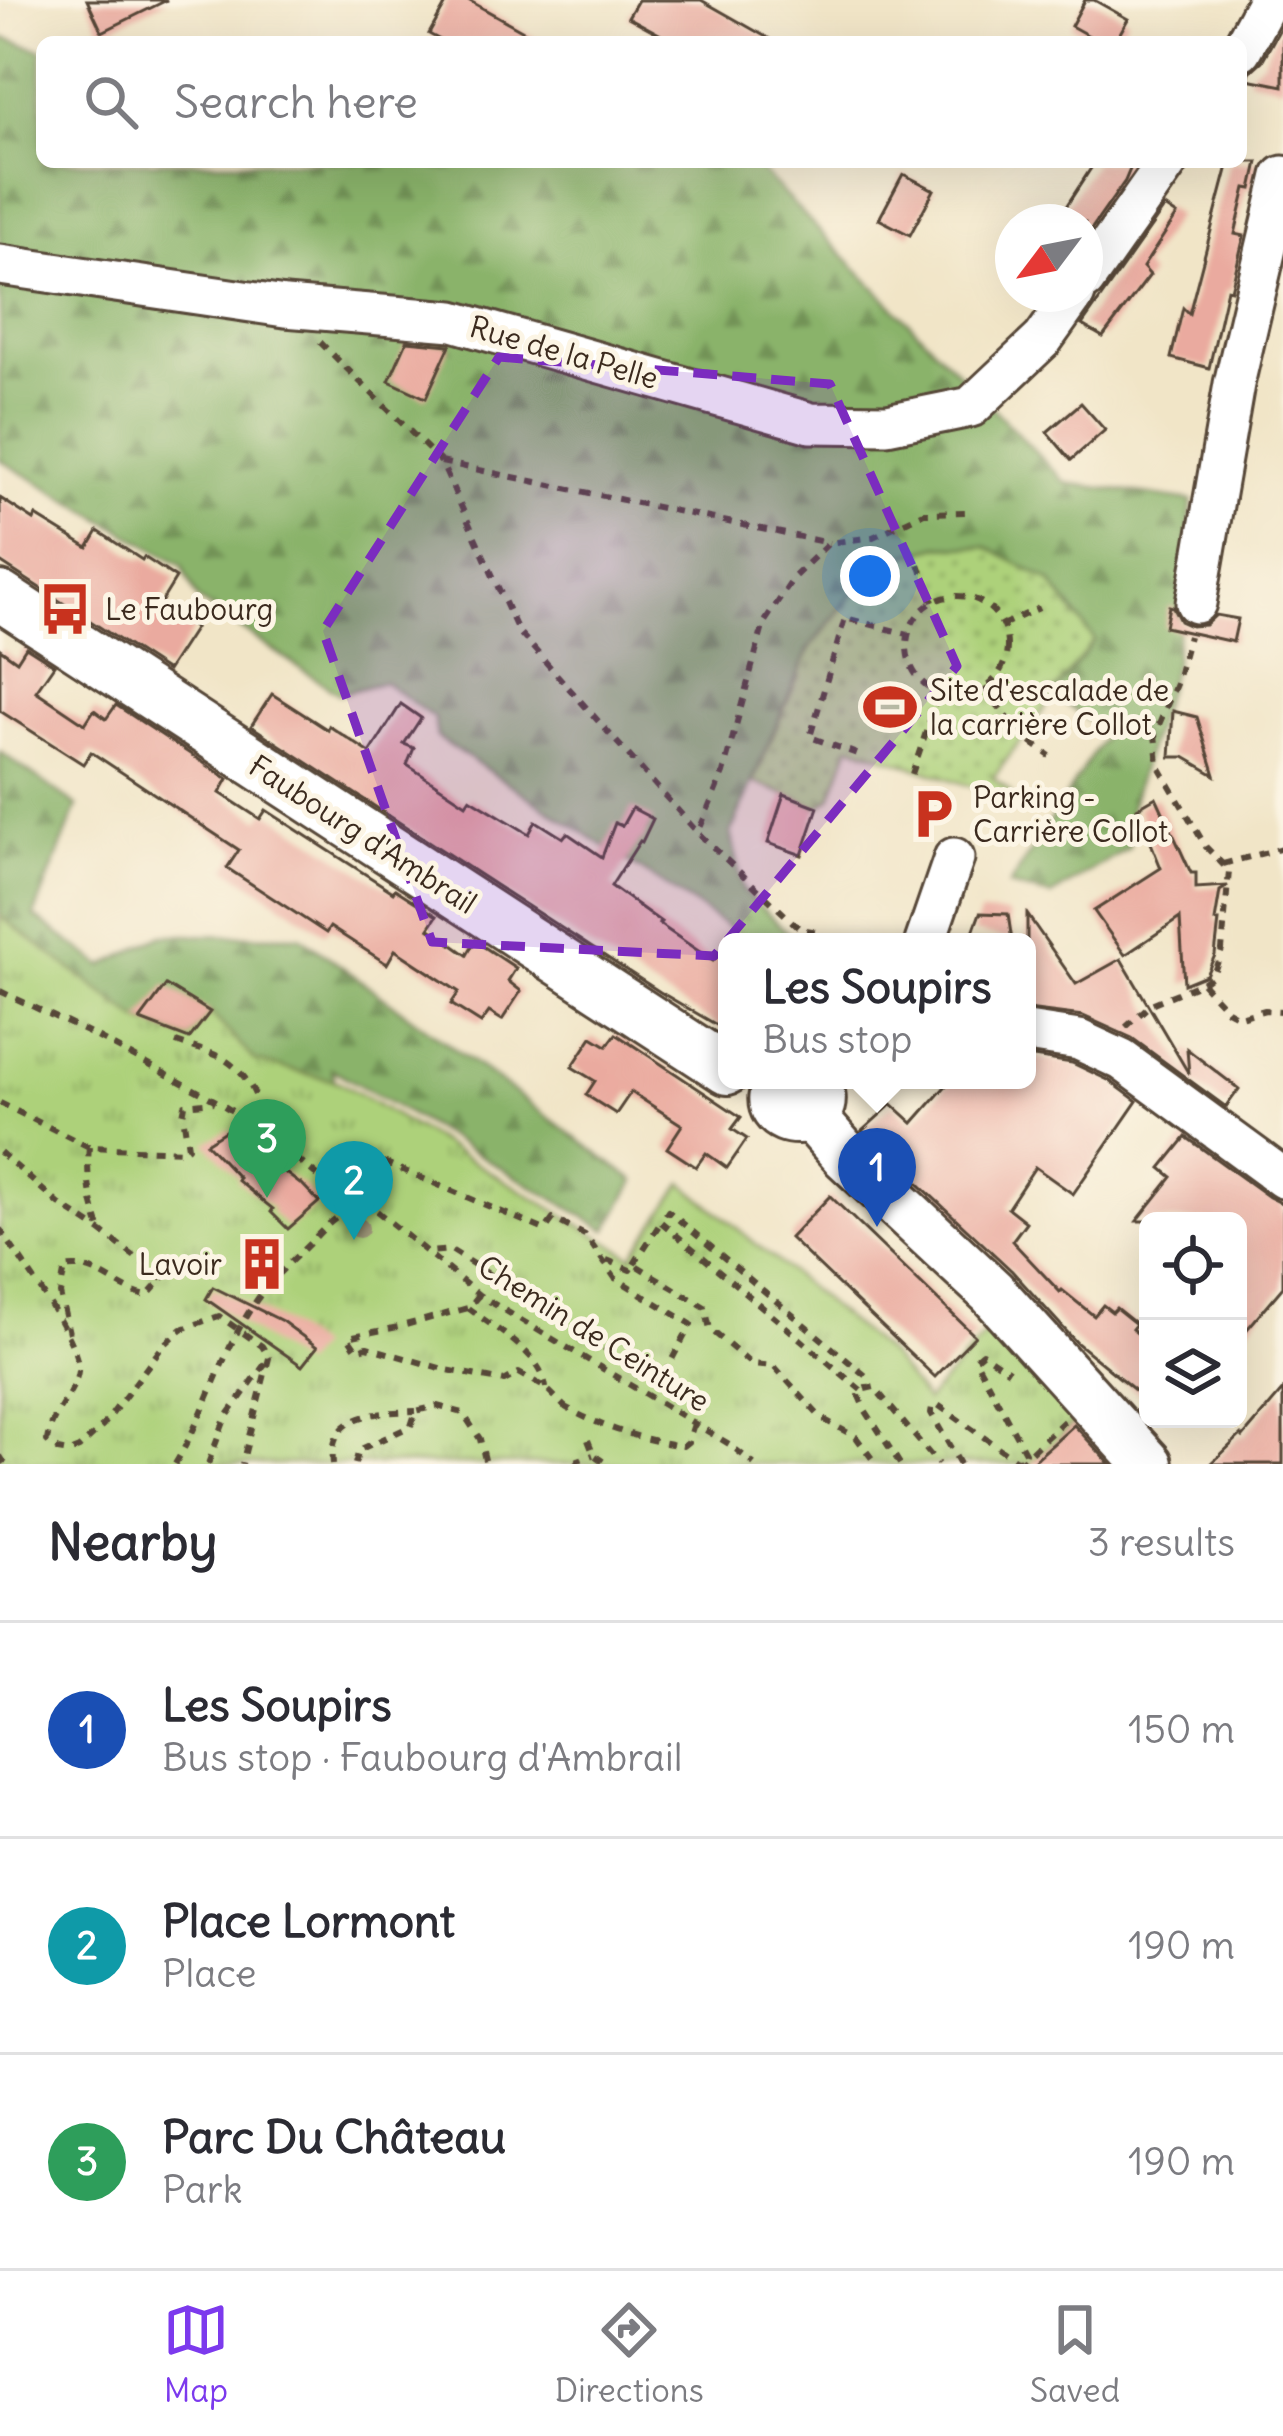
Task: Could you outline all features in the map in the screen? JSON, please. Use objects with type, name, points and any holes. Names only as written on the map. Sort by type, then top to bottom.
[{"type":"main road","name":"Faubourg d'Ambrail","points":[[0,596],[718,1064]]},
{"type":"main road","points":[[787,1089],[846,1156],[992,1292],[1148,1464]]},
{"type":"street","points":[[1247,39],[1268,0]]},
{"type":"street","points":[[1103,254],[1164,168]]},
{"type":"street","points":[[1196,603],[1234,384],[1283,176]]},
{"type":"street","name":"Rue de la Pelle","points":[[0,265],[285,307],[453,321],[811,423],[887,424],[970,406],[1043,339],[1062,312]]},
{"type":"street","points":[[928,933],[955,858]]},
{"type":"street","points":[[1036,1033],[1079,1040],[1122,1060],[1283,1178]]},
{"type":"path","points":[[285,307],[441,462],[518,632],[698,832],[800,928],[819,933]]},
{"type":"path","points":[[441,462],[829,543],[874,537],[924,513],[965,512]]},
{"type":"path","points":[[698,832],[723,773],[764,622],[795,576],[829,543]]},
{"type":"path","points":[[919,564],[933,602]]},
{"type":"path","points":[[952,596],[975,599],[991,609],[1002,625],[1005,662],[984,688],[961,696],[938,693],[920,679],[910,663],[908,634],[917,616],[933,602],[952,596]]},
{"type":"path","points":[[1120,1033],[1151,1004],[1213,976],[1222,950],[1229,872],[1206,847],[1158,765],[1155,734],[1176,684],[1196,603]]},
{"type":"path","points":[[1002,625],[1039,608]]},
{"type":"path","points":[[857,754],[811,737],[845,618],[908,634]]},
{"type":"path","points":[[984,688],[1022,737],[1050,756]]},
{"type":"path","points":[[911,773],[938,693]]},
{"type":"path","points":[[1222,864],[1283,848]]},
{"type":"path","points":[[1202,983],[1226,1010],[1240,1017],[1264,1010],[1283,1011]]},
{"type":"path","points":[[0,991],[218,1102],[263,1131],[341,1195],[350,1209],[328,1225],[264,1291],[240,1329],[175,1464]]},
{"type":"path","points":[[176,1042],[222,1058],[254,1090],[262,1108],[263,1131]]},
{"type":"path","points":[[0,1103],[89,1147],[183,1151],[188,1147],[185,1105],[218,1102]]},
{"type":"path","points":[[89,1147],[89,1196],[102,1232]]},
{"type":"path","points":[[0,1152],[59,1204],[163,1278],[147,1296],[121,1288],[97,1272],[76,1265],[65,1268],[60,1294],[80,1365],[47,1441],[58,1450],[79,1448],[103,1426],[162,1347],[182,1329],[219,1316],[262,1346],[269,1358],[242,1464]]},
{"type":"path","points":[[341,1195],[373,1166],[386,1163],[545,1230],[554,1219],[585,1235],[615,1278],[691,1324],[661,1379],[451,1250],[430,1252]]},
{"type":"path","name":"Chemin de Ceinture","points":[[350,1209],[373,1208],[479,1295],[754,1464]]},
{"type":"path","points":[[603,1258],[630,1270],[668,1211],[866,1376],[859,1396],[900,1464]]},
{"type":"path","points":[[661,1222],[864,1388],[874,1387],[938,1464]]},
{"type":"path","points":[[0,1229],[72,1342]]},
{"type":"path","points":[[634,1264],[705,1307],[710,1329],[751,1364],[774,1366],[821,1418],[856,1437],[876,1464]]},
{"type":"path","points":[[479,1295],[468,1308],[348,1337],[357,1350],[367,1347],[447,1370],[504,1381],[519,1373],[546,1388],[564,1408],[661,1442],[682,1446],[694,1424]]},
{"type":"path","points":[[468,1308],[536,1360],[546,1388]]},
{"type":"path","points":[[1017,1378],[977,1354],[975,1359],[1025,1452],[1021,1462]]},
{"type":"path","points":[[208,1464],[225,1420],[269,1358]]},
{"type":"path","points":[[960,1464],[932,1407],[938,1405],[1021,1462]]},
{"type":"path","points":[[333,1464],[332,1444],[345,1425],[436,1406],[463,1413],[480,1439],[486,1464]]},
{"type":"path","points":[[355,1464],[358,1450],[411,1426],[416,1411]]},
{"type":"path","points":[[1021,1462],[1070,1415]]},
{"type":"path","points":[[588,1440],[593,1455],[607,1464]]},
{"type":"path","points":[[576,1464],[593,1455]]},
{"type":"path","points":[[0,1456],[5,1464]]},
{"type":"highlighted area","points":[[499,357],[830,384],[957,666],[714,956],[432,942],[323,631]]},
{"type":"green space","points":[[0,37],[36,48],[36,168],[758,168],[1066,483],[1192,501],[1174,664],[1130,807],[1129,847],[1051,896],[1009,886],[1106,733],[1052,694],[1095,640],[1050,581],[987,547],[938,546],[884,562],[809,649],[731,832],[743,890],[788,933],[737,933],[437,737],[434,718],[384,682],[339,694],[198,600],[182,565],[0,460]]},
{"type":"green space","points":[[938,546],[987,547],[1050,581],[1095,640],[993,778],[1011,793],[1011,800],[850,745],[831,798],[818,807],[753,782],[809,649],[884,562]]},
{"type":"green space","points":[[0,752],[77,806],[34,916],[103,966],[163,935],[300,936],[635,1181],[607,1230],[332,1069],[344,1121],[0,1464]]},
{"type":"green space","points":[[0,916],[140,1021],[189,1039],[210,1012],[255,1061],[339,1082],[632,1256],[683,1183],[889,1355],[926,1401],[992,1327],[1079,1419],[1030,1464],[0,1464]]},
{"type":"building","points":[[87,0],[167,0],[102,32]]},
{"type":"building","points":[[448,0],[468,0],[532,36],[433,36],[429,34]]},
{"type":"building","points":[[638,0],[701,0],[764,36],[663,36],[628,17]]},
{"type":"building","points":[[1085,0],[1094,0],[1128,19],[1118,36],[1089,36],[1071,26]]},
{"type":"building","points":[[1283,23],[1283,86],[1248,79],[1262,61]]},
{"type":"building","points":[[1247,162],[1258,162],[1235,234],[1244,236],[1209,368],[1171,358],[1183,308],[1189,314],[1227,168],[1247,168]]},
{"type":"building","points":[[1091,168],[1130,168],[1103,212],[1103,204],[1068,204]]},
{"type":"building","points":[[903,174],[934,190],[910,235],[879,219]]},
{"type":"building","points":[[1165,207],[1177,215],[1143,267],[1150,275],[1103,337],[1082,325],[1091,312],[1103,312],[1103,295]]},
{"type":"building","points":[[407,341],[450,345],[426,398],[389,381]]},
{"type":"building","points":[[1081,403],[1105,430],[1071,460],[1047,432]]},
{"type":"building","points":[[0,498],[88,548],[98,531],[176,578],[160,604],[195,628],[167,671],[0,562]]},
{"type":"building","points":[[1169,606],[1180,621],[1191,626],[1205,625],[1216,615],[1238,619],[1233,642],[1165,627]]},
{"type":"building","points":[[26,647],[54,665],[36,691],[85,724],[94,710],[106,719],[116,705],[228,779],[220,793],[260,819],[266,810],[437,916],[429,928],[467,955],[475,941],[516,968],[508,981],[521,991],[502,1020],[489,1012],[481,1023],[451,1004],[459,992],[395,950],[387,964],[330,927],[326,933],[227,868],[239,850],[91,752],[83,764],[0,711],[0,649],[17,661]]},
{"type":"building","points":[[272,694],[370,753],[401,704],[421,718],[404,744],[414,748],[407,765],[466,804],[470,798],[529,834],[536,821],[563,838],[567,833],[602,857],[615,823],[622,826],[632,808],[653,819],[611,886],[713,961],[718,955],[718,1026],[660,992],[251,726]]},
{"type":"building","points":[[1173,711],[1197,717],[1215,775],[1184,757],[1170,757]]},
{"type":"building","points":[[784,794],[818,807],[802,855],[768,843]]},
{"type":"building","points":[[1156,797],[1191,873],[1196,873],[1196,888],[1228,886],[1220,891],[1215,955],[1206,975],[1184,984],[1180,918],[1125,955],[1094,911],[1161,868],[1137,808]]},
{"type":"building","points":[[980,913],[1008,914],[1011,933],[973,932]]},
{"type":"building","points":[[1027,914],[1076,984],[1121,959],[1189,1074],[1187,1049],[1239,1089],[1226,1107],[1132,1038],[1083,1016],[1036,1010],[1036,933],[1027,933]]},
{"type":"building","points":[[166,985],[210,1012],[189,1039],[140,1020]]},
{"type":"building","points":[[616,1034],[741,1117],[732,1129],[747,1139],[727,1168],[706,1153],[696,1167],[667,1148],[682,1125],[631,1092],[616,1114],[586,1095],[595,1081],[572,1067],[592,1037],[607,1046]]},
{"type":"building","points":[[1036,1057],[1072,1063],[1110,1081],[1137,1101],[1073,1194],[1035,1167],[1008,1208],[1026,1222],[1012,1241],[1060,1292],[1094,1316],[1103,1305],[1112,1312],[1116,1308],[1136,1324],[1132,1329],[1139,1335],[1139,1394],[1077,1343],[1012,1271],[862,1131],[892,1104],[913,1123],[943,1089],[1036,1089]]},
{"type":"building","points":[[228,1129],[319,1202],[288,1229],[206,1143]]},
{"type":"building","points":[[1186,1137],[1283,1204],[1283,1287],[1247,1329],[1247,1212],[1144,1212],[1172,1177],[1161,1168]]},
{"type":"building","points":[[830,1196],[975,1336],[935,1377],[790,1238]]},
{"type":"building","points":[[213,1287],[282,1321],[317,1347],[302,1366],[206,1299]]},
{"type":"building","points":[[1283,1390],[1283,1464],[1211,1464],[1243,1437]]},
{"type":"building","points":[[1074,1425],[1110,1464],[1030,1464],[1053,1444]]},
{"type":"place","name":"Le Faubourg","points":[[65,609]]},
{"type":"place","name":"Site d'escalade de la carrière Collot","points":[[890,707]]},
{"type":"place","name":"Parking - Carrière Collot","points":[[933,814]]},
{"type":"place","name":"Parc Du Château","points":[[267,1198]]},
{"type":"place","name":"Les Soupirs","points":[[877,1227]]},
{"type":"place","name":"Place Lormont","points":[[354,1240]]},
{"type":"place","name":"Lavoir","points":[[262,1264]]}]
